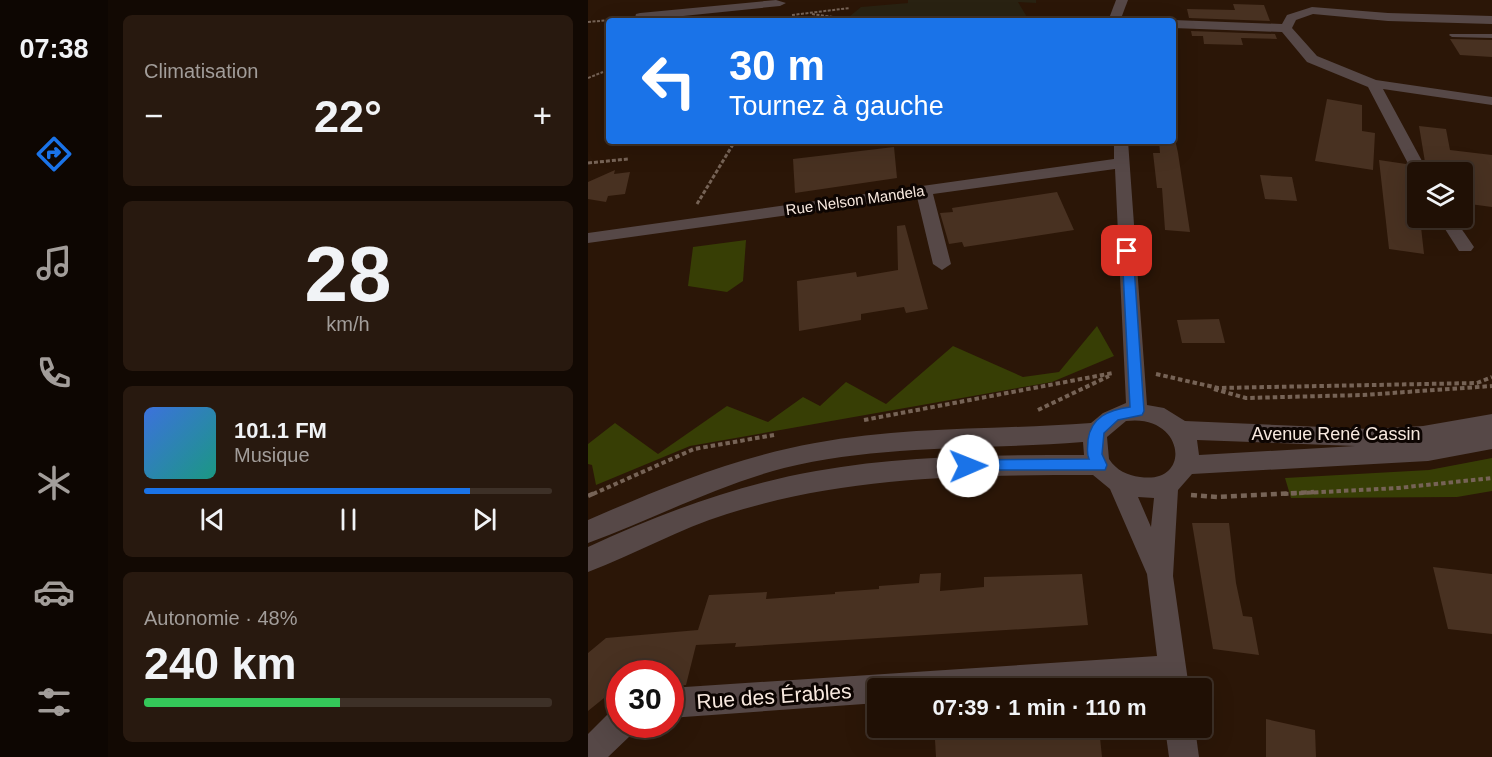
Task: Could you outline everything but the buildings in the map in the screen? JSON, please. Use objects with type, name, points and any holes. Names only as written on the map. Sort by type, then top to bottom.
[{"type":"street","points":[[1115,18],[1122,0]]},
{"type":"street","points":[[1325,0],[1330,12]]},
{"type":"street","points":[[647,18],[740,4],[780,3]]},
{"type":"street","points":[[1286,28],[1291,18],[1312,10],[1488,20]]},
{"type":"street","points":[[1176,24],[1286,28],[1312,59],[1373,84],[1492,101]]},
{"type":"street","points":[[1373,84],[1415,162]]},
{"type":"street","points":[[1121,144],[1137,411]]},
{"type":"street","name":"Rue Nelson Mandela","points":[[588,238],[1122,163]]},
{"type":"street","points":[[924,191],[942,264]]},
{"type":"street","points":[[1453,228],[1465,247]]},
{"type":"street","points":[[1119,482],[1148,489],[1167,483],[1182,473],[1187,465],[1189,453],[1187,441],[1180,430],[1169,420],[1155,413],[1137,411],[1114,415],[1104,422],[1097,432],[1094,454],[1099,465],[1119,482],[1160,576]]},
{"type":"street","name":"Avenue René Cassin","points":[[1180,430],[1370,438],[1422,435],[1492,423]]},
{"type":"street","points":[[588,532],[690,486],[815,452],[933,438],[1025,438],[1097,432]]},
{"type":"street","name":"Avenue René Cassin","points":[[1187,465],[1428,453],[1492,440]]},
{"type":"street","points":[[588,560],[694,513],[817,481],[947,466],[1099,465]]},
{"type":"street","points":[[1167,483],[1160,576],[1174,678]]},
{"type":"street","name":"Rue des Érables","points":[[684,702],[867,690]]},
{"type":"street","points":[[588,755],[606,738]]},
{"type":"street","points":[[1181,738],[1184,757]]},
{"type":"lane","points":[[1452,35],[1492,36]]},
{"type":"path","points":[[782,16],[850,8]]},
{"type":"path","points":[[805,13],[840,18]]},
{"type":"path","points":[[588,22],[606,21]]},
{"type":"path","points":[[588,78],[603,72]]},
{"type":"path","points":[[686,223],[733,144]]},
{"type":"path","points":[[588,163],[628,159]]},
{"type":"path","points":[[1492,377],[1477,383],[1218,388],[1156,373],[1246,398],[1362,395],[1492,386]]},
{"type":"path","points":[[1167,483],[1186,495],[1218,497],[1398,488],[1492,478]]},
{"type":"shaded area","points":[[908,0],[1036,0],[1036,3],[1018,2],[1027,17],[1019,18],[848,18],[861,7],[908,3]]},
{"type":"green space","points":[[746,240],[743,281],[727,292],[688,286],[693,247]]},
{"type":"green space","points":[[1097,326],[1114,356],[1052,382],[690,446],[596,485],[592,465],[588,464],[588,444],[615,423],[658,454],[727,406],[768,422],[803,397],[820,406],[846,382],[886,404],[953,346],[1023,377],[1059,372]]},
{"type":"green space","points":[[1492,458],[1492,491],[1457,497],[1291,498],[1285,478],[1429,470]]},
{"type":"route","points":[[968,466],[1099,465],[1094,454],[1094,443],[1097,432],[1104,422],[1114,415],[1137,411],[1127,251]]}]
